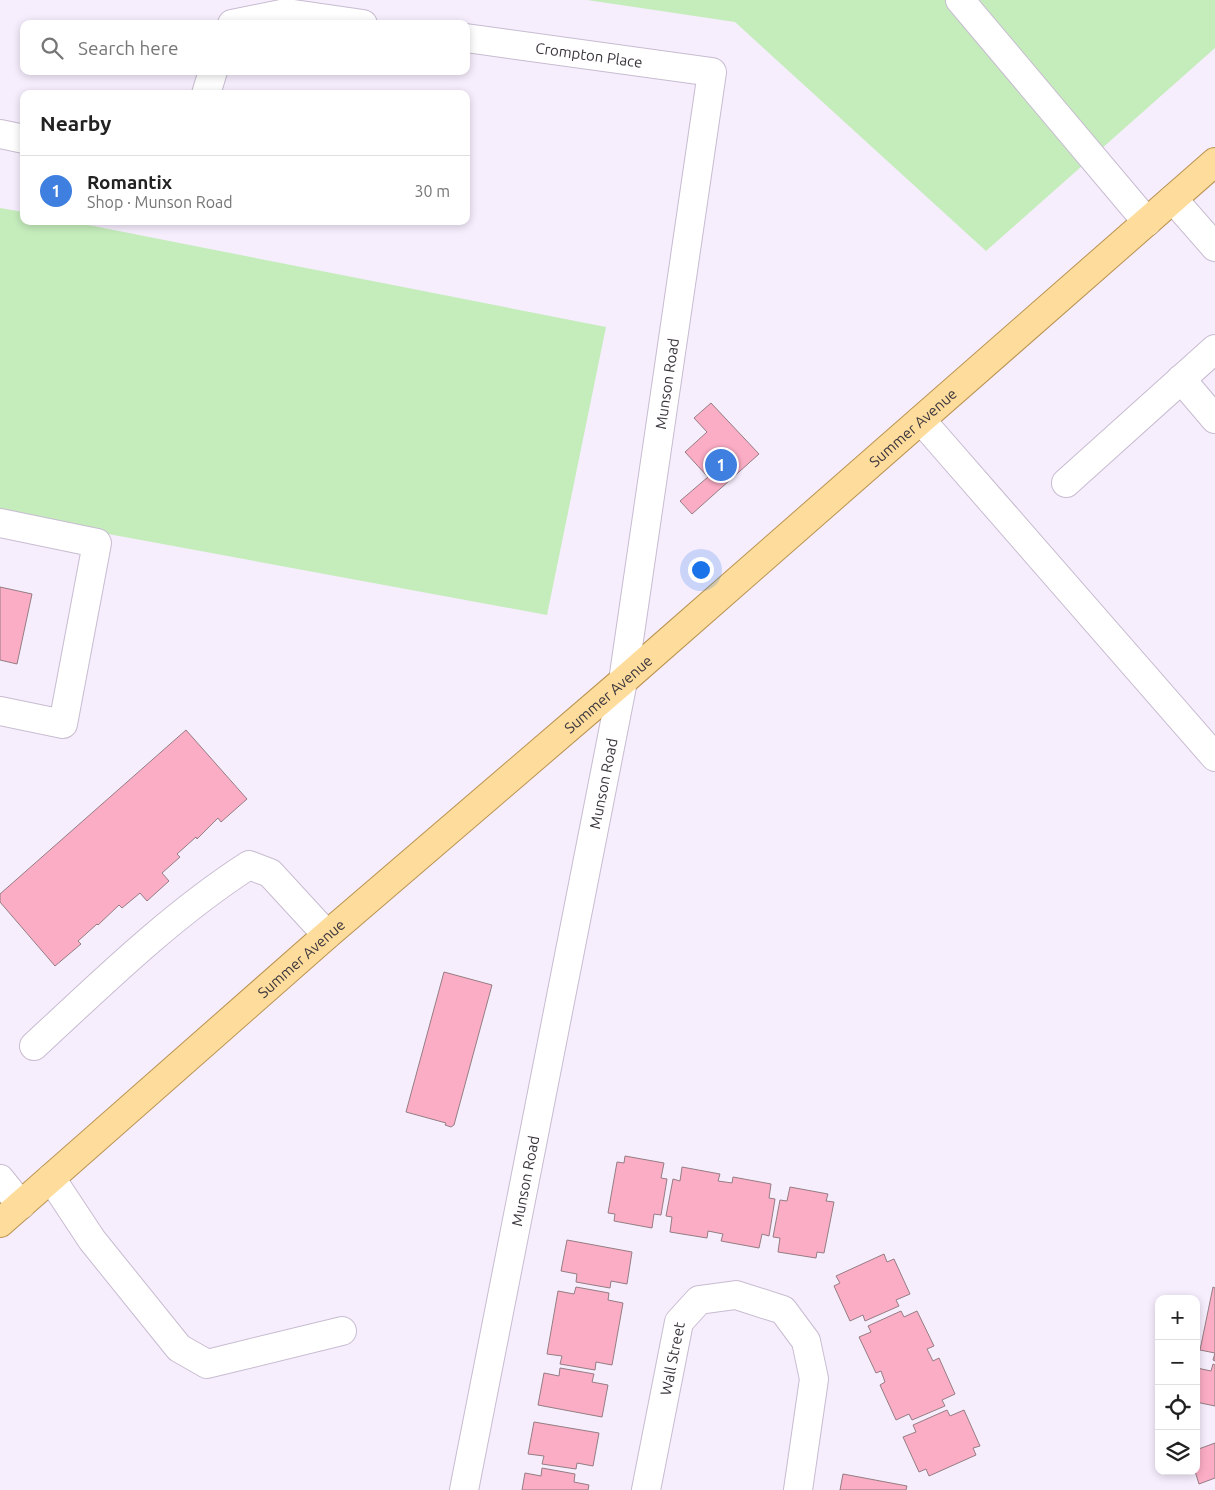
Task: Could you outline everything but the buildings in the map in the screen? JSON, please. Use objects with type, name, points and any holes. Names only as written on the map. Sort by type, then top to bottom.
[{"type":"main road","name":"Summer Avenue","points":[[0,1223],[327,935],[623,681],[1215,162]]},
{"type":"street","points":[[960,0],[1147,222]]},
{"type":"street","points":[[252,20],[286,13],[334,20]]},
{"type":"street","name":"Crompton Place","points":[[470,39],[712,72]]},
{"type":"street","name":"Munson Road","points":[[464,1490],[623,681],[712,72]]},
{"type":"street","points":[[207,90],[212,75]]},
{"type":"street","points":[[0,134],[20,138]]},
{"type":"street","points":[[1173,199],[1215,247]]},
{"type":"street","points":[[1066,483],[1215,349]]},
{"type":"street","points":[[1181,379],[1215,419]]},
{"type":"street","points":[[920,420],[1215,757]]},
{"type":"street","points":[[0,523],[97,543],[63,724],[0,711]]},
{"type":"street","points":[[34,1046],[137,951],[228,878],[249,865],[270,873],[327,935]]},
{"type":"street","points":[[51,1178],[92,1240],[179,1348],[207,1364],[342,1331]]},
{"type":"street","points":[[0,1179],[21,1205]]},
{"type":"street","name":"Wall Street","points":[[646,1490],[679,1322],[699,1300],[736,1295],[783,1310],[806,1342],[814,1379],[798,1490]]},
{"type":"green space","points":[[587,0],[1215,0],[1215,48],[986,251],[735,22]]},
{"type":"green space","points":[[0,208],[20,211],[20,225],[88,225],[606,327],[547,615],[0,514]]},
{"type":"place","name":"Romantix","points":[[721,465]]}]
